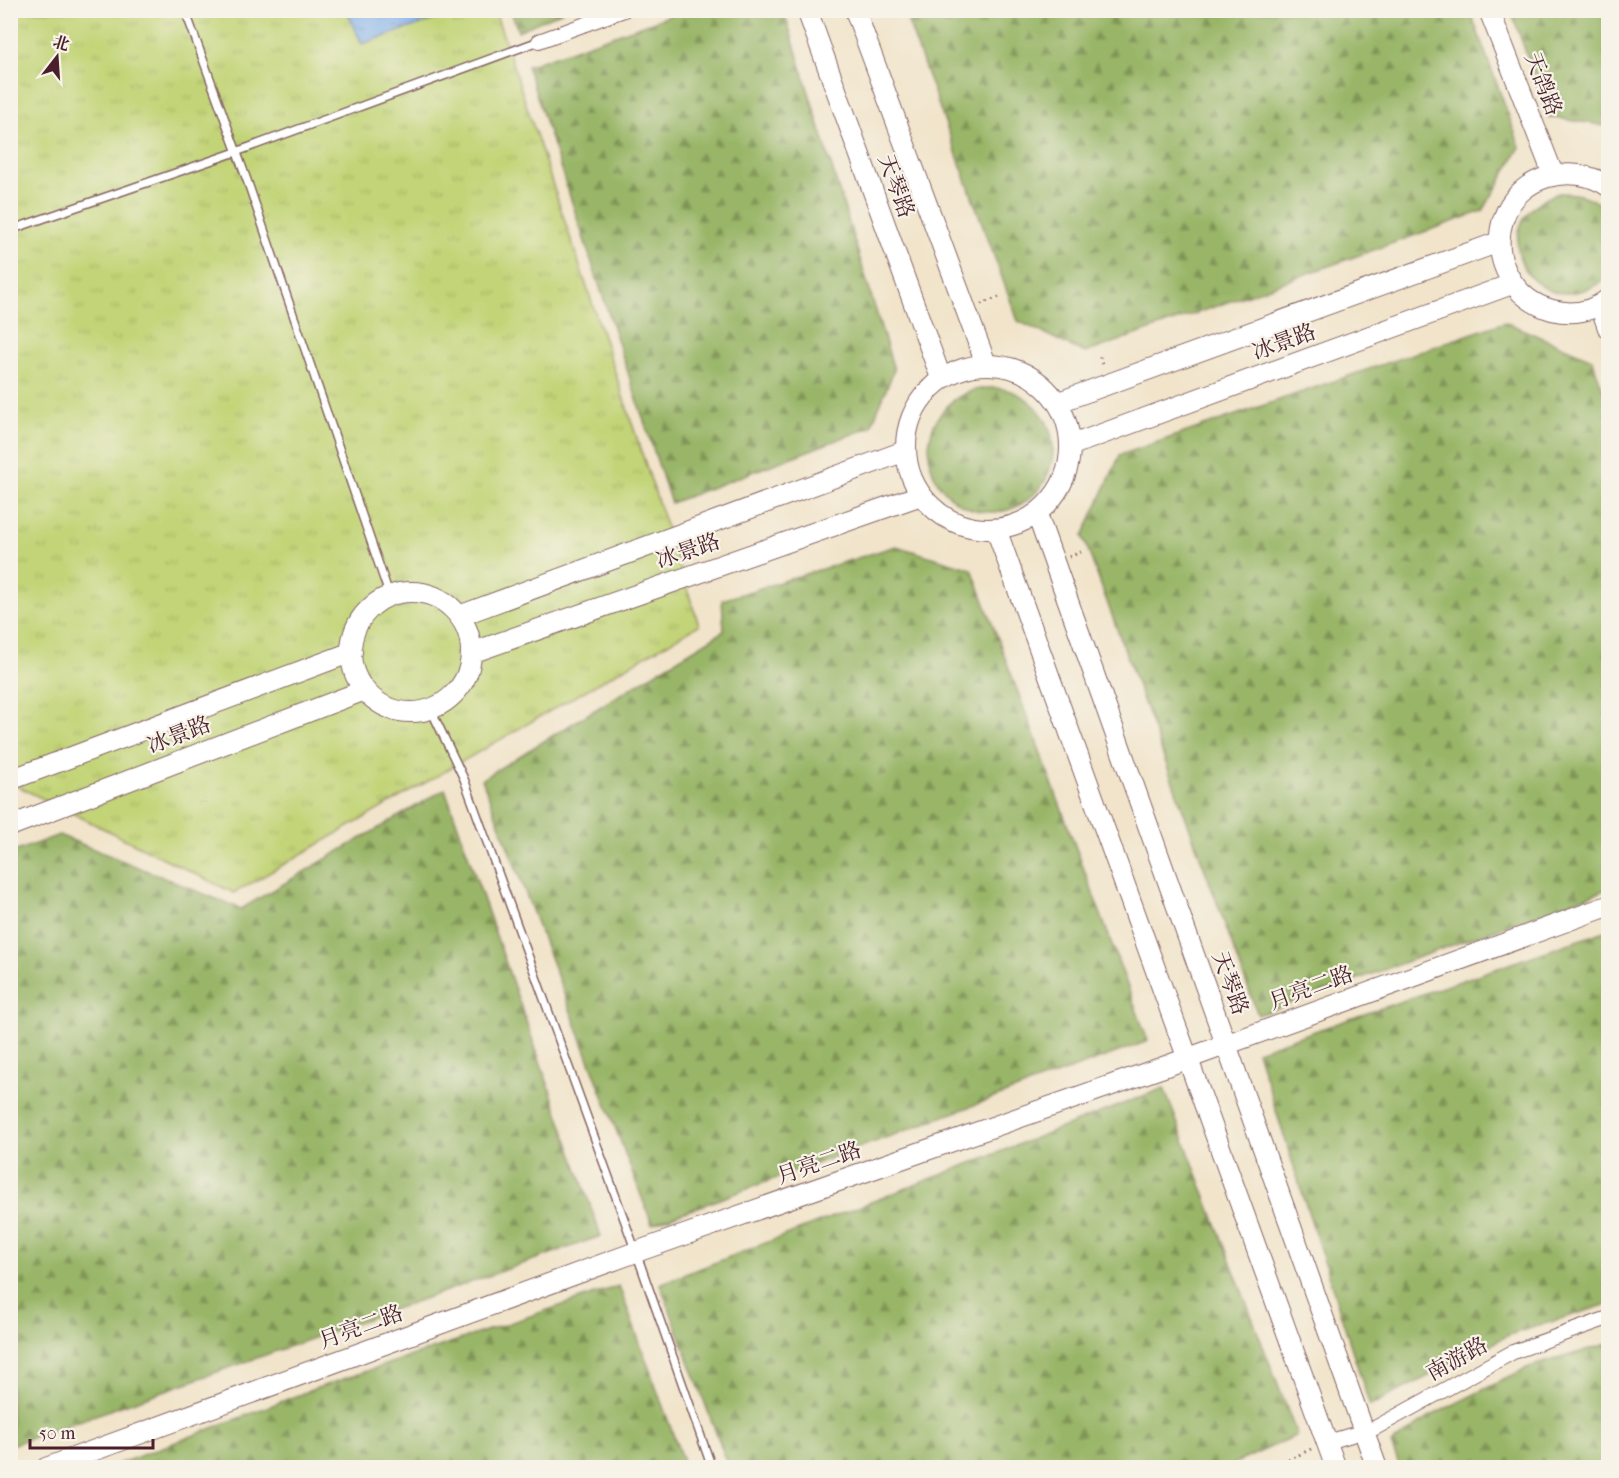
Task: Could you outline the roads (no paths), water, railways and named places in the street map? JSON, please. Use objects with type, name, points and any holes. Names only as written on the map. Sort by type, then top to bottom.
[{"type":"main road","name":"天琴路","points":[[807,10],[941,378]]},
{"type":"main road","name":"天琴路","points":[[855,10],[987,364]]},
{"type":"main road","name":"天鸽路","points":[[1489,10],[1553,174]]},
{"type":"main road","points":[[1608,186],[1598,179],[1576,173],[1553,174],[1532,183],[1514,199],[1503,219],[1499,242],[1502,264],[1512,284],[1526,298],[1543,308],[1562,312],[1582,312],[1604,302],[1608,328]]},
{"type":"main road","name":"冰景路","points":[[1059,402],[1499,242]]},
{"type":"main road","name":"冰景路","points":[[1072,445],[1512,284]]},
{"type":"main road","points":[[987,364],[1015,368],[1040,381],[1059,402],[1068,423],[1072,445],[1068,471],[1056,495],[1037,514],[1018,525],[996,529],[968,527],[941,515],[921,495],[910,474],[905,451],[908,423],[921,398],[941,378],[963,368],[987,364]]},
{"type":"main road","name":"冰景路","points":[[459,616],[905,451]]},
{"type":"main road","name":"冰景路","points":[[471,653],[921,495]]},
{"type":"main road","name":"天琴路","points":[[1037,514],[1377,1467]]},
{"type":"main road","points":[[996,529],[1336,1467]]},
{"type":"main road","points":[[406,592],[426,594],[444,602],[459,616],[468,633],[471,653],[468,672],[458,689],[431,710],[406,712],[387,707],[371,697],[365,690],[352,663],[351,643],[358,624],[370,608],[389,594],[406,592]]},
{"type":"main road","name":"冰景路","points":[[10,780],[352,652]]},
{"type":"main road","name":"冰景路","points":[[10,826],[365,690]]},
{"type":"main road","name":"月亮二路","points":[[46,1467],[636,1252],[1226,1045],[1608,906]]},
{"type":"street","points":[[539,41],[624,10]]},
{"type":"street","name":"南游路","points":[[1328,1442],[1375,1428],[1512,1352],[1608,1318]]},
{"type":"lane","points":[[185,10],[389,594]]},
{"type":"lane","points":[[10,230],[236,152],[539,41]]},
{"type":"lane","points":[[431,710],[464,779],[712,1467]]},
{"type":"water","points":[[347,11],[436,11],[439,18],[362,44]]}]
